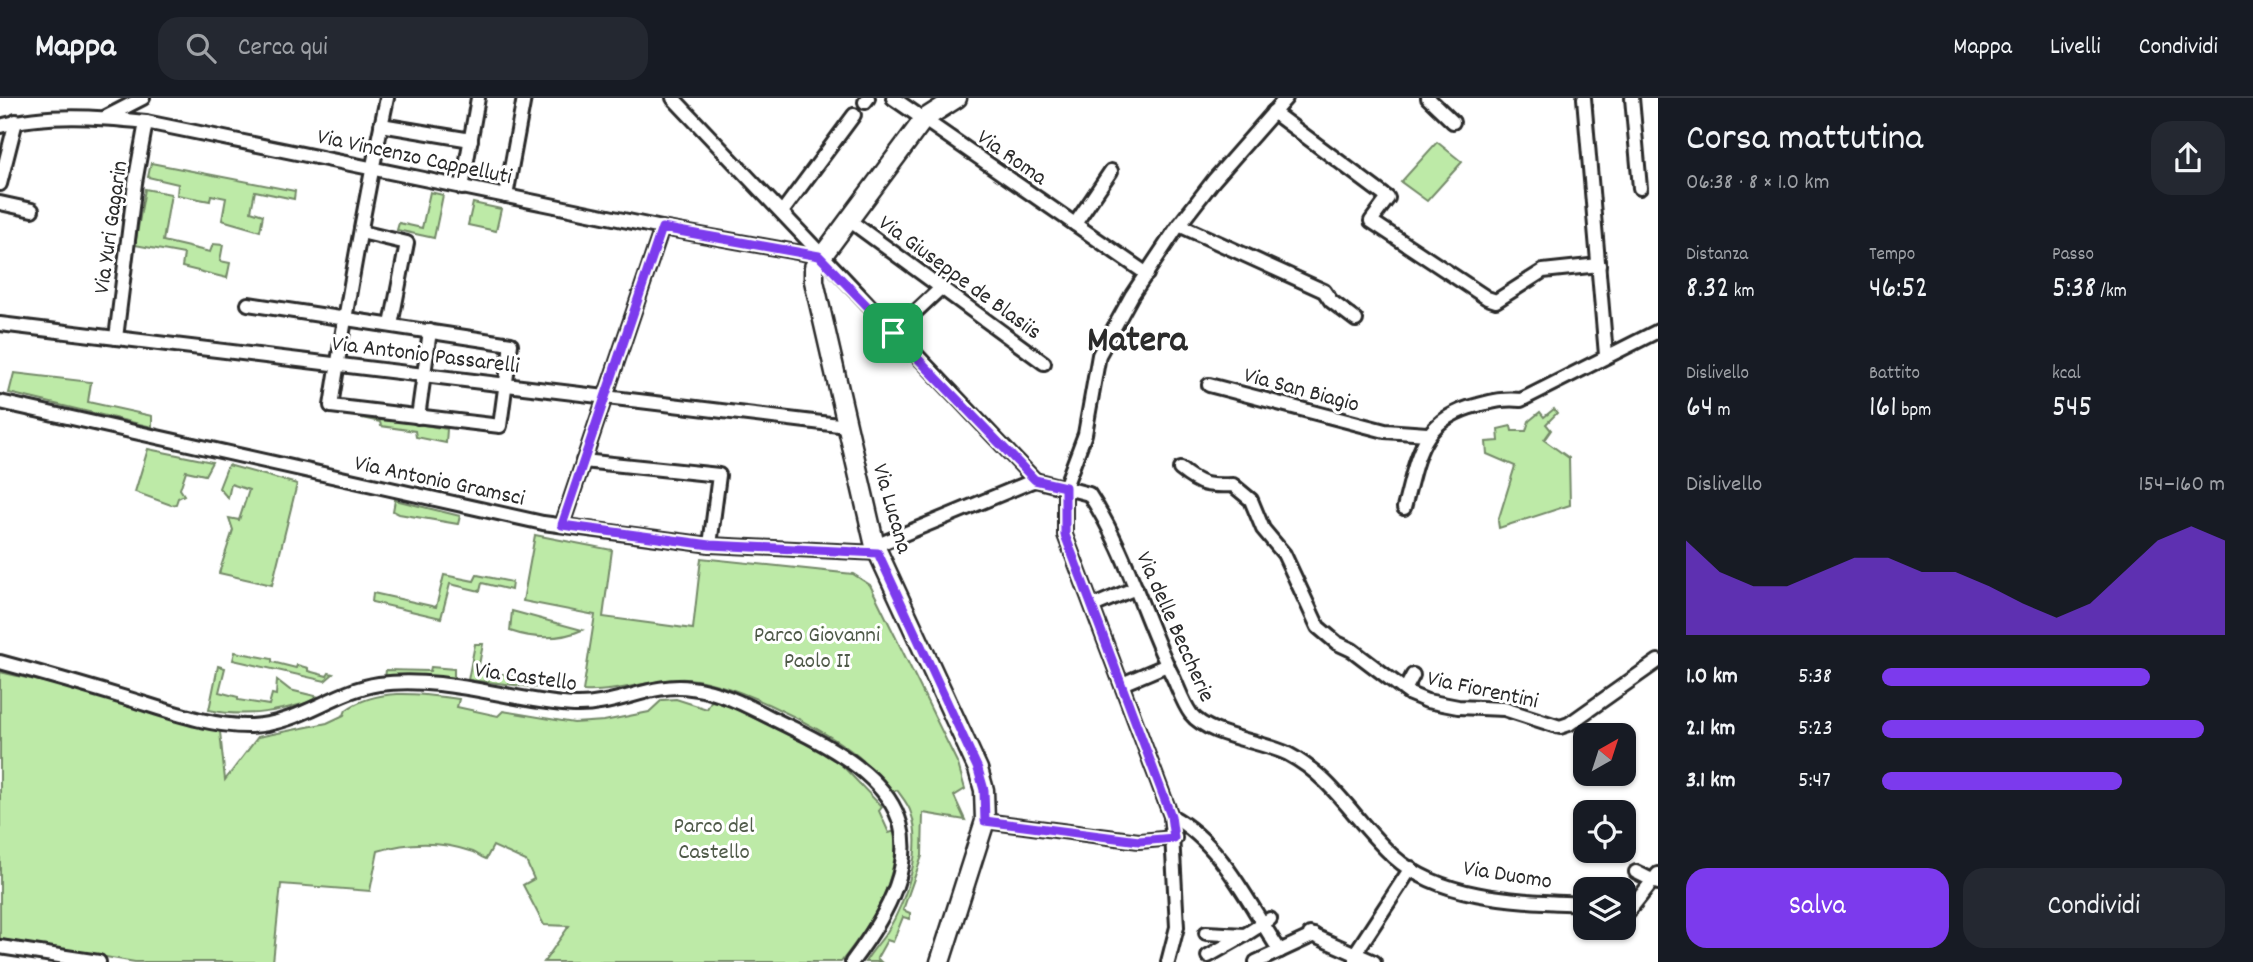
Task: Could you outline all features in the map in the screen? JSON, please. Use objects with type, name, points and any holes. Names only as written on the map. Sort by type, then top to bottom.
[{"type":"street","points":[[106,118],[143,98]]},
{"type":"street","points":[[248,304],[346,318],[511,344],[500,426],[331,406],[338,363],[346,318],[361,232],[372,168],[387,98]]},
{"type":"street","points":[[462,188],[478,98]]},
{"type":"street","points":[[506,196],[524,98]]},
{"type":"street","points":[[673,98],[782,212],[819,256],[1035,480],[876,549]]},
{"type":"street","name":"Via Roma","points":[[893,98],[1075,224],[1144,278]]},
{"type":"street","points":[[819,256],[925,119],[957,98]]},
{"type":"street","points":[[1168,962],[1177,927],[1171,816],[1065,535],[1065,487],[1085,433],[1099,355],[1144,278],[1180,225],[1286,98]]},
{"type":"street","points":[[1428,98],[1453,122]]},
{"type":"street","points":[[1584,98],[1606,355]]},
{"type":"street","points":[[1632,98],[1640,188]]},
{"type":"street","points":[[1273,112],[1388,198],[1371,221],[1487,298],[1496,301],[1542,271],[1599,265]]},
{"type":"street","points":[[782,212],[854,115]]},
{"type":"street","name":"Via Vincenzo Cappelluti","points":[[0,126],[16,121],[106,118],[146,121],[462,188],[819,256]]},
{"type":"street","points":[[0,184],[16,121]]},
{"type":"street","name":"Via Yuri Gagarin","points":[[116,338],[135,183],[146,121]]},
{"type":"street","points":[[381,125],[471,140]]},
{"type":"street","points":[[1075,224],[1111,171]]},
{"type":"street","points":[[0,203],[32,211]]},
{"type":"street","name":"Via Giuseppe de Blasiis","points":[[853,223],[1044,363]]},
{"type":"street","points":[[1180,225],[1324,291],[1341,310],[1356,320]]},
{"type":"street","points":[[562,525],[662,228]]},
{"type":"street","points":[[361,232],[407,243],[391,325]]},
{"type":"street","name":"Via Lucana","points":[[819,256],[814,267],[814,281],[876,549],[978,769],[984,790],[985,821],[940,962]]},
{"type":"street","points":[[893,333],[942,287]]},
{"type":"street","name":"Via Antonio Passarelli","points":[[0,324],[847,426]]},
{"type":"street","points":[[418,416],[430,331]]},
{"type":"street","points":[[1404,508],[1427,434],[1444,416],[1504,398],[1521,400],[1581,375],[1606,355],[1658,331]]},
{"type":"street","name":"Via San Biagio","points":[[1209,385],[1385,431],[1427,434]]},
{"type":"street","name":"Via Antonio Gramsci","points":[[0,402],[562,525],[710,545],[876,549]]},
{"type":"street","points":[[583,461],[719,475],[710,545]]},
{"type":"street","name":"Via Fiorentini","points":[[1180,469],[1196,482],[1223,487],[1233,485],[1241,489],[1251,500],[1263,529],[1284,554],[1318,627],[1405,690],[1427,701],[1458,707],[1504,709],[1560,727],[1569,724],[1658,661]]},
{"type":"street","name":"Via delle Beccherie","points":[[1035,480],[1089,494],[1106,520],[1191,715],[1208,726],[1287,754],[1325,779],[1395,858],[1426,877]]},
{"type":"street","points":[[1093,606],[1136,588]]},
{"type":"street","name":"Via Castello","points":[[0,662],[172,712],[249,726],[286,722],[357,690],[379,684],[436,684],[576,705],[669,688],[688,687],[717,693],[807,735],[846,758],[880,788],[902,820],[906,842],[893,894],[879,926],[852,962]]},
{"type":"street","points":[[1122,684],[1167,665]]},
{"type":"street","points":[[1405,690],[1413,675]]},
{"type":"street","points":[[1171,816],[1188,825],[1220,860],[1266,922],[1280,951]]},
{"type":"street","points":[[985,821],[1139,841],[1174,838]]},
{"type":"street","points":[[1356,957],[1411,868]]},
{"type":"street","points":[[1636,873],[1657,879],[1636,903]]},
{"type":"street","name":"Via Duomo","points":[[1426,877],[1466,890],[1519,900],[1573,903]]},
{"type":"street","points":[[1208,956],[1266,922]]},
{"type":"street","points":[[1206,933],[1245,935]]},
{"type":"street","points":[[1256,962],[1312,934],[1356,957],[1374,962]]},
{"type":"street","points":[[0,947],[99,962]]},
{"type":"green space","points":[[1437,142],[1462,162],[1427,201],[1401,182]]},
{"type":"green space","points":[[151,163],[295,191],[294,199],[255,191],[251,211],[263,215],[260,231],[222,220],[226,198],[211,195],[210,201],[177,195],[178,184],[148,177]]},
{"type":"green space","points":[[145,189],[171,194],[163,241],[210,252],[213,244],[223,245],[220,261],[230,263],[227,278],[182,267],[184,254],[135,245]]},
{"type":"green space","points":[[430,192],[443,195],[434,238],[397,230],[399,223],[422,228]]},
{"type":"green space","points":[[473,203],[501,209],[496,231],[468,225]]},
{"type":"green space","points":[[14,373],[91,382],[88,402],[152,416],[152,427],[9,393]]},
{"type":"green space","points":[[1554,409],[1557,413],[1546,424],[1551,430],[1544,440],[1569,458],[1570,505],[1499,528],[1498,521],[1515,466],[1487,454],[1486,442],[1499,441],[1498,429],[1511,426],[1512,431],[1526,431],[1529,421],[1540,412],[1544,417]]},
{"type":"green space","points":[[355,413],[447,429],[446,443],[416,437],[415,431],[381,426],[380,422],[353,416]]},
{"type":"green space","points":[[148,449],[212,462],[205,475],[186,471],[180,489],[184,495],[178,498],[176,504],[171,505],[135,492]]},
{"type":"green space","points":[[228,465],[297,484],[272,585],[219,573],[233,530],[229,518],[239,520],[249,490],[231,484],[228,498],[219,488]]},
{"type":"green space","points":[[395,500],[460,516],[458,524],[399,514],[393,511]]},
{"type":"green space","name":"Parco Giovanni Paolo II","points":[[535,535],[612,550],[603,617],[693,629],[701,558],[853,574],[870,585],[958,764],[965,789],[954,796],[965,820],[923,813],[922,856],[903,910],[910,913],[910,919],[903,917],[893,942],[887,940],[877,958],[881,962],[865,962],[887,932],[901,905],[914,858],[911,813],[897,790],[892,792],[859,757],[818,730],[769,705],[719,686],[697,680],[678,679],[583,691],[595,615],[523,601]]},
{"type":"green space","points":[[444,575],[474,581],[477,575],[512,582],[511,590],[482,583],[480,591],[450,584],[441,618],[372,602],[373,593],[436,607]]},
{"type":"green space","points":[[512,611],[582,630],[556,637],[519,634],[510,631]]},
{"type":"green space","points":[[475,644],[483,644],[478,670],[519,677],[521,681],[570,685],[572,691],[468,680]]},
{"type":"green space","points":[[235,652],[272,659],[272,662],[296,668],[297,665],[327,676],[329,673],[333,674],[325,681],[233,660]]},
{"type":"green space","points":[[218,666],[225,668],[219,692],[238,697],[238,700],[269,705],[272,694],[276,695],[277,680],[290,690],[323,698],[267,712],[238,714],[209,710]]},
{"type":"green space","points":[[431,667],[454,669],[454,679],[385,678],[386,670],[430,671]]},
{"type":"green space","name":"Parco del Castello","points":[[0,672],[219,722],[225,780],[258,737],[327,723],[344,715],[346,710],[359,703],[386,695],[415,694],[459,699],[457,707],[498,716],[503,711],[574,723],[604,721],[649,712],[662,700],[676,699],[707,709],[711,701],[724,703],[835,758],[882,807],[879,811],[889,833],[895,831],[893,868],[873,917],[841,962],[544,962],[569,926],[544,925],[523,885],[534,879],[526,861],[493,846],[486,859],[461,848],[426,844],[402,845],[378,851],[370,891],[281,884],[273,962],[135,962],[0,939]]},
{"type":"district","name":"Matera","points":[[1137,337]]},
{"type":"route","points":[[662,228],[819,256],[893,333],[1035,480],[1065,487],[1065,535],[1171,816],[1174,838],[1139,841],[985,821],[984,790],[978,769],[878,553],[710,545],[562,525],[662,228]]}]
